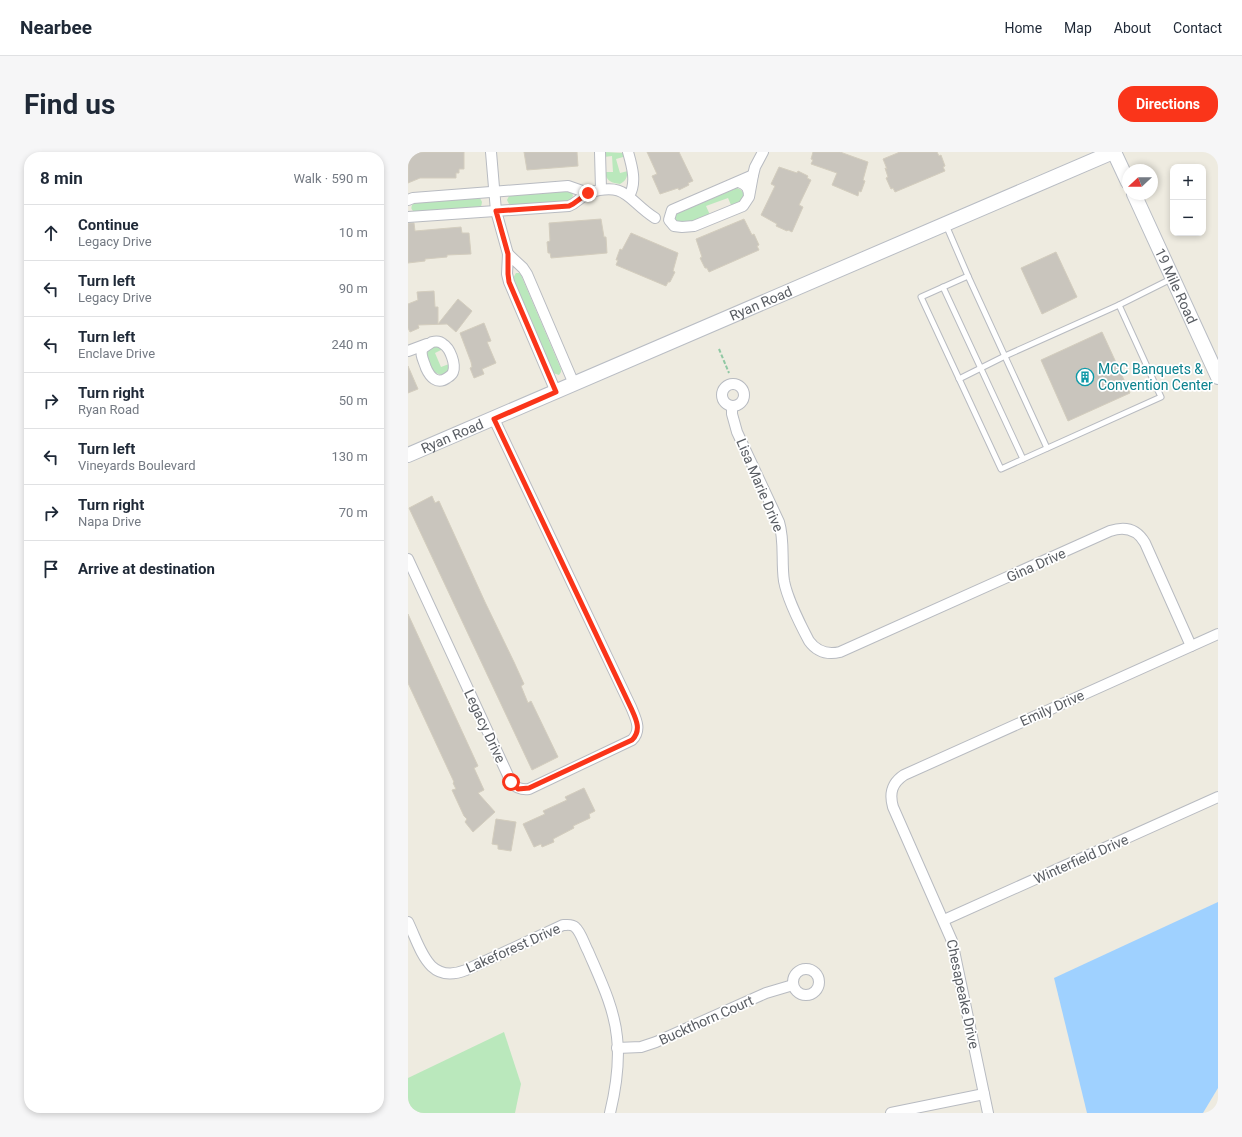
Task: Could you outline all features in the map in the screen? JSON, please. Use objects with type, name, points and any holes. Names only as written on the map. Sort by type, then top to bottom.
[{"type":"main road","points":[[1114,152],[1122,169]]},
{"type":"main road","name":"Ryan Road","points":[[408,455],[1114,152]]},
{"type":"main road","name":"19 Mile Road","points":[[1137,200],[1218,377]]},
{"type":"street","points":[[491,152],[496,211],[508,254],[509,282],[556,392]]},
{"type":"street","points":[[600,152],[601,189]]},
{"type":"street","points":[[628,152],[633,179],[633,185],[629,196]]},
{"type":"street","points":[[408,217],[569,206],[588,193],[601,189],[619,190],[629,196],[655,218],[664,223],[682,227],[694,226],[743,206],[749,197],[755,167],[763,152]]},
{"type":"street","points":[[655,218],[753,176]]},
{"type":"street","points":[[739,182],[746,186],[749,190],[749,197]]},
{"type":"street","points":[[408,200],[413,198],[568,186],[588,193]]},
{"type":"street","points":[[672,210],[669,220],[674,226]]},
{"type":"street","points":[[508,254],[523,268],[527,274],[574,384]]},
{"type":"street","points":[[408,351],[428,343],[439,342],[445,345],[454,362],[453,372],[444,380],[435,380],[430,375],[424,362],[421,350],[428,343]]},
{"type":"street","points":[[408,351],[418,354],[424,362]]},
{"type":"street","name":"Lisa Marie Drive","points":[[732,406],[732,414],[737,432],[780,528],[783,544],[784,582],[807,637],[814,647],[820,651]]},
{"type":"street","name":"Legacy Drive","points":[[408,559],[514,786],[518,789],[529,788],[632,740],[637,736],[638,731],[636,720],[631,708],[494,419]]},
{"type":"street","name":"Gina Drive","points":[[820,651],[827,654],[840,652],[1117,529],[1136,532],[1145,543],[1191,646]]},
{"type":"street","name":"Emily Drive","points":[[892,789],[894,784],[904,775],[1218,634]]},
{"type":"street","name":"Chesapeake Drive","points":[[892,789],[891,795],[893,807],[944,920],[955,950],[988,1113]]},
{"type":"street","name":"Winterfield Drive","points":[[944,920],[1218,797]]},
{"type":"street","name":"Lakeforest Drive","points":[[408,922],[426,960],[437,971],[450,975],[466,970],[564,925],[570,924],[574,926],[581,937],[606,993],[614,1022],[617,1048]]},
{"type":"street","name":"Buckthorn Court","points":[[617,1048],[640,1047],[652,1044],[766,993],[793,985]]},
{"type":"street","points":[[610,1113],[616,1083],[617,1048]]},
{"type":"street","points":[[891,1113],[984,1094]]},
{"type":"lane","points":[[945,224],[1047,448]]},
{"type":"lane","points":[[968,276],[921,297],[1001,469],[1161,397],[1119,305]]},
{"type":"lane","points":[[959,380],[1005,356],[1119,305],[1172,278]]},
{"type":"lane","points":[[943,287],[1023,459]]},
{"type":"path","points":[[719,349],[729,373]]},
{"type":"green space","points":[[604,152],[623,153],[623,157],[616,159],[620,173],[628,171],[624,182],[620,184],[612,182],[607,178],[605,172],[613,172],[612,156],[604,157]]},
{"type":"green space","points":[[737,188],[743,192],[745,196],[742,201],[731,205],[728,198],[706,206],[710,215],[690,222],[680,222],[674,217],[678,213]]},
{"type":"green space","points":[[569,190],[572,192],[573,196],[569,201],[512,206],[507,200],[512,194]]},
{"type":"green space","points":[[478,197],[482,202],[481,207],[478,208],[416,213],[411,208],[415,202]]},
{"type":"green space","points":[[516,273],[521,275],[561,369],[559,375],[553,373],[513,278]]},
{"type":"green space","points":[[438,346],[443,349],[435,353],[441,367],[449,364],[449,370],[444,375],[436,373],[433,370],[427,355],[427,351],[432,347]]},
{"type":"green space","points":[[504,1032],[521,1084],[515,1113],[408,1113],[408,1078]]},
{"type":"water","points":[[1218,902],[1218,1088],[1203,1113],[1087,1113],[1054,978]]},
{"type":"building","points":[[416,152],[464,152],[464,169],[459,169],[459,173],[456,173],[456,178],[420,178],[408,183],[408,155]]},
{"type":"building","points":[[524,152],[577,152],[578,166],[527,170]]},
{"type":"building","points":[[647,152],[679,152],[693,181],[688,183],[689,185],[679,190],[678,188],[660,194],[652,176],[657,174]]},
{"type":"building","points":[[813,152],[840,152],[868,162],[863,180],[865,181],[861,192],[859,191],[858,196],[832,185],[837,173],[811,164],[813,160],[811,159]]},
{"type":"building","points":[[900,152],[937,152],[939,156],[941,155],[945,166],[943,167],[945,171],[895,192],[893,188],[891,189],[886,178],[888,177],[885,168],[887,169],[883,159]]},
{"type":"building","points":[[779,167],[797,173],[798,171],[808,176],[807,178],[811,180],[799,205],[803,207],[792,232],[776,226],[777,224],[761,215],[775,186],[771,184]]},
{"type":"building","points":[[601,219],[604,237],[606,237],[607,253],[551,258],[550,253],[548,253],[547,242],[550,241],[549,223]]},
{"type":"building","points":[[744,219],[752,235],[754,234],[759,245],[757,246],[759,250],[709,272],[707,268],[705,268],[700,258],[702,257],[696,239]]},
{"type":"building","points":[[408,223],[414,223],[415,231],[461,227],[462,233],[469,233],[471,254],[447,255],[447,257],[425,259],[425,261],[408,263]]},
{"type":"building","points":[[631,233],[678,253],[673,271],[675,272],[670,282],[668,282],[666,286],[616,265],[618,260],[616,260],[620,249],[622,250]]},
{"type":"building","points":[[1056,252],[1077,297],[1042,314],[1021,268]]},
{"type":"building","points":[[434,291],[435,307],[438,307],[438,324],[458,299],[472,311],[456,332],[447,324],[418,325],[419,328],[410,332],[408,328],[408,304],[418,300],[417,292]]},
{"type":"building","points":[[484,323],[491,341],[487,342],[496,363],[482,369],[484,374],[474,378],[470,368],[472,367],[471,362],[460,333]]},
{"type":"building","name":"MCC Banquets & Convention Center","points":[[1102,332],[1130,393],[1068,421],[1041,360]]},
{"type":"building","points":[[408,366],[418,389],[408,393]]},
{"type":"building","points":[[432,496],[435,503],[439,501],[524,684],[521,686],[528,703],[531,701],[558,757],[532,770],[409,508]]},
{"type":"building","points":[[408,614],[478,766],[474,768],[484,790],[478,793],[495,812],[473,832],[465,822],[467,819],[464,816],[452,790],[456,789],[453,783],[454,782],[408,683]]},
{"type":"building","points":[[584,788],[595,811],[589,814],[590,818],[573,826],[574,828],[553,839],[554,842],[542,847],[541,844],[534,847],[523,824],[545,814],[543,811],[567,800],[565,797]]},
{"type":"building","points":[[496,819],[516,822],[511,851],[498,849],[498,845],[492,844]]},
{"type":"place","name":"MCC Banquets & Convention Center","points":[[1085,377]]},
{"type":"route","points":[[511,782],[518,789],[524,790],[529,788],[577,767],[632,740],[637,736],[638,731],[636,720],[631,708],[494,419],[556,392],[509,282],[508,254],[496,211],[569,206],[588,193]]}]
